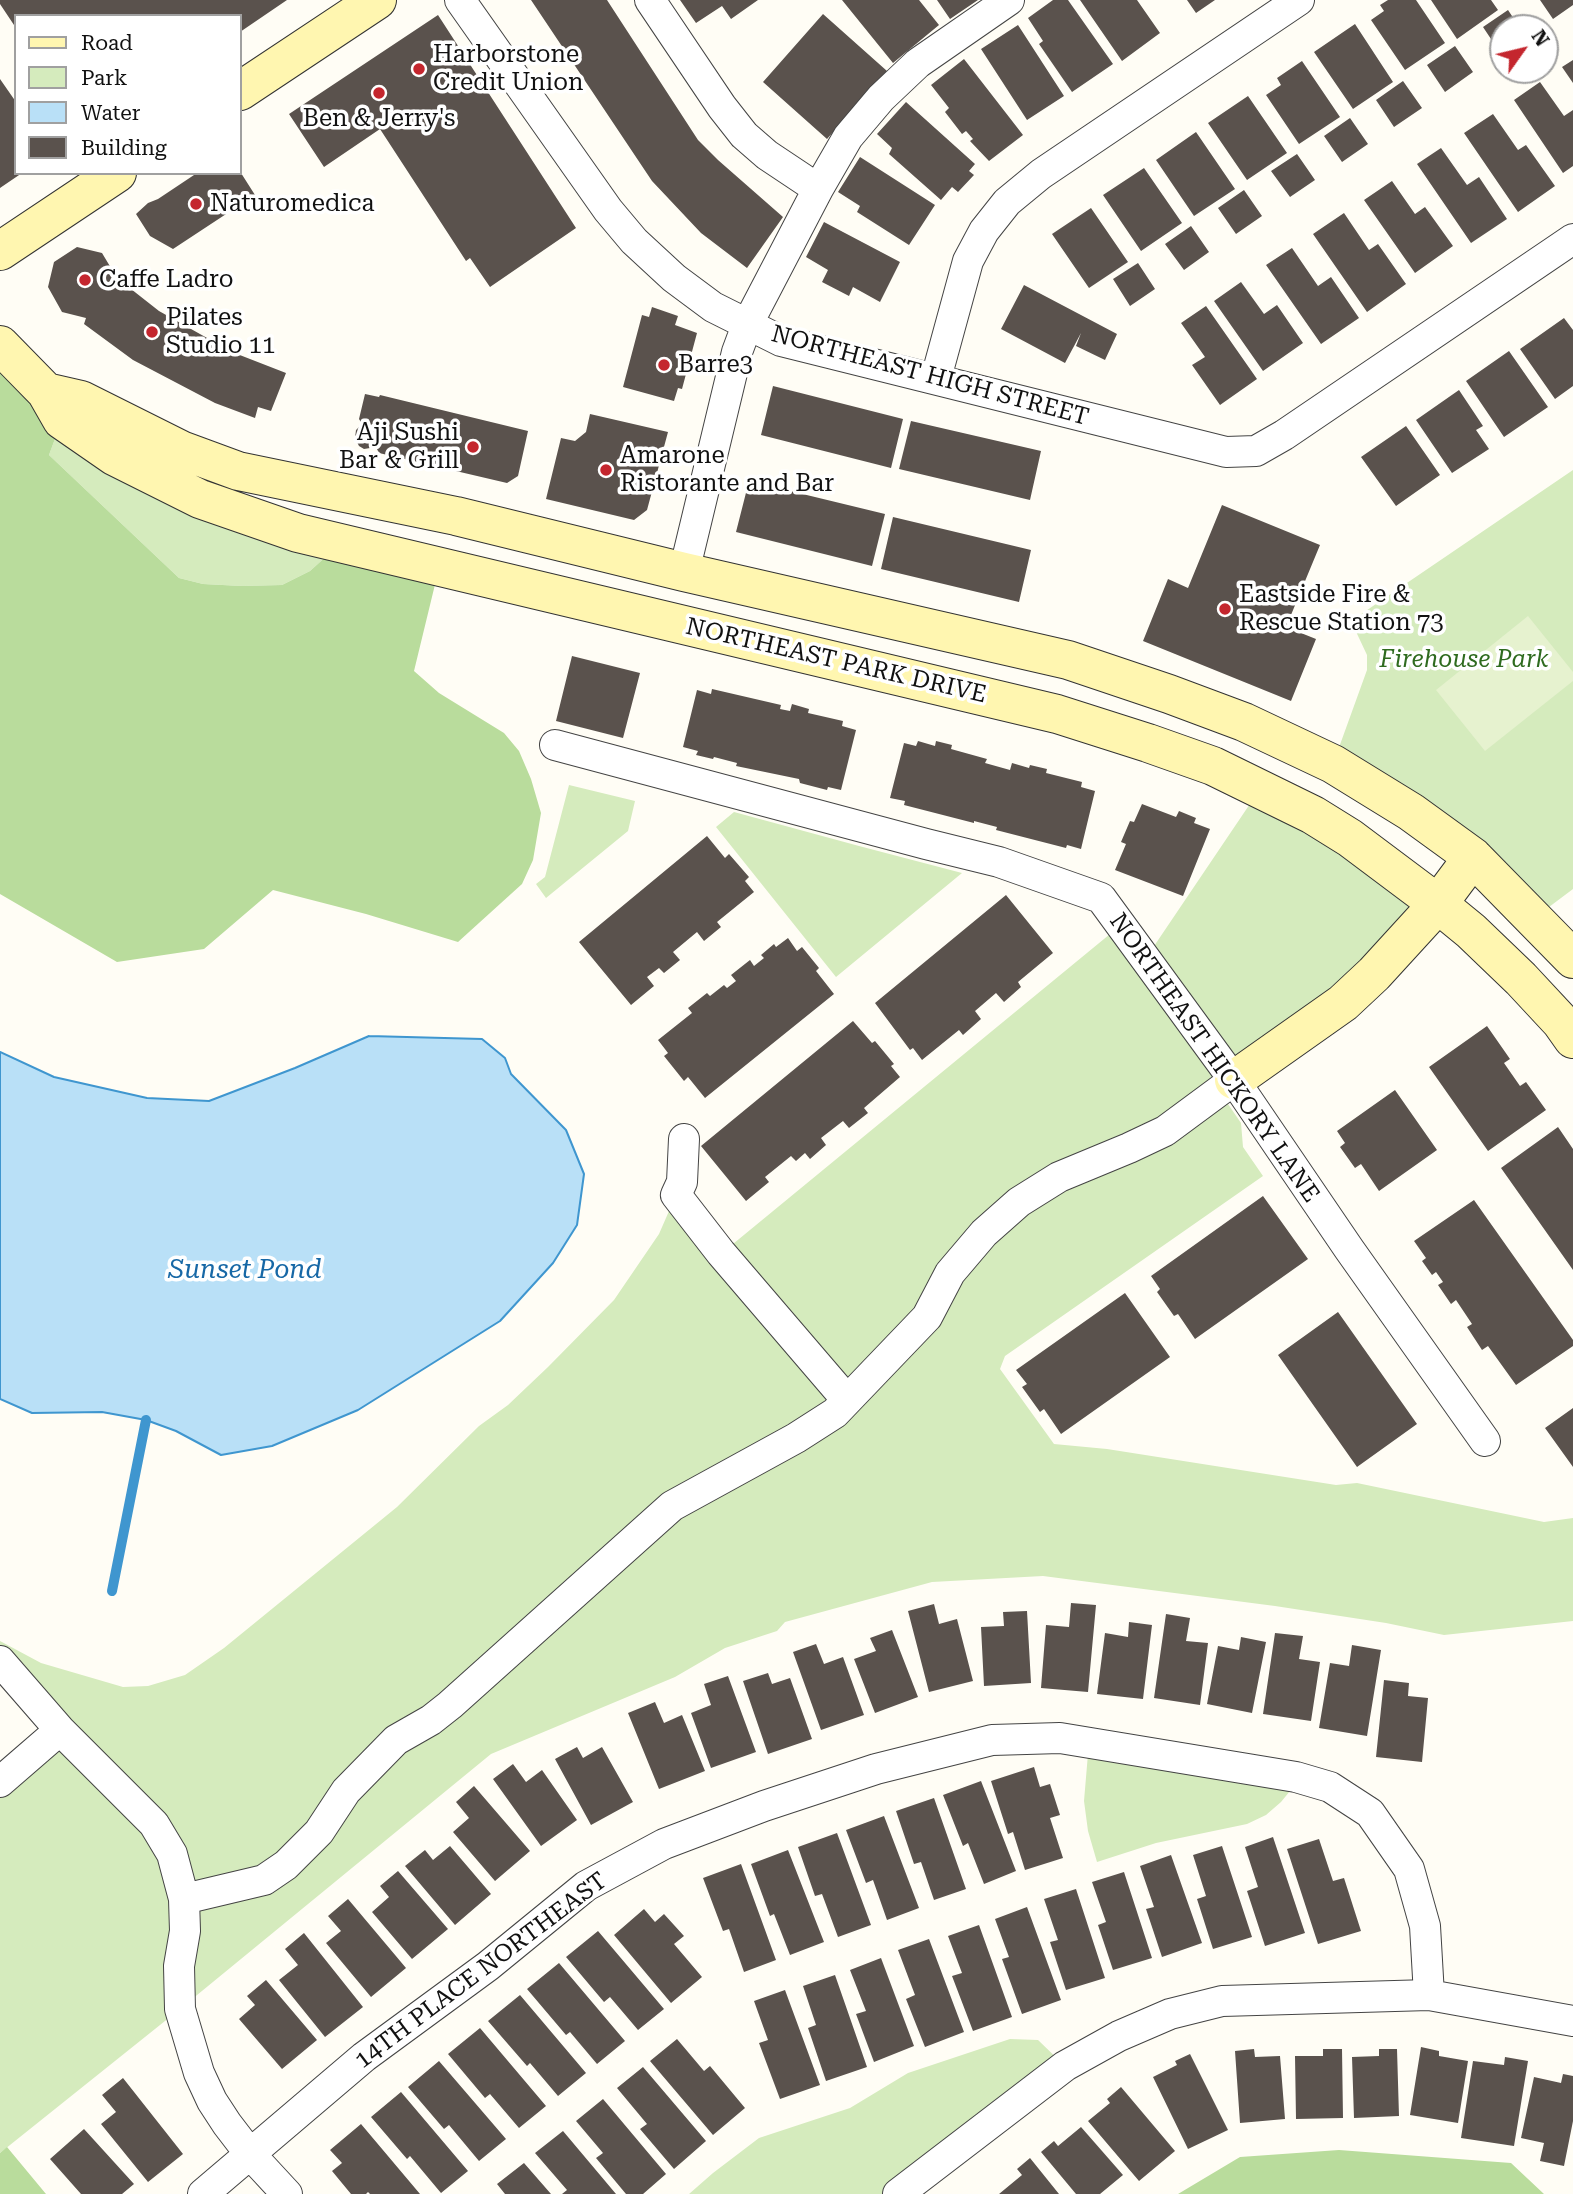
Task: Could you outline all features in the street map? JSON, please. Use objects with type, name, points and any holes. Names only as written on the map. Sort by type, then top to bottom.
[{"type":"street","points":[[242,91],[377,0]]},
{"type":"street","name":"NORTHEAST HIGH STREET","points":[[460,0],[608,210],[634,241],[674,278],[713,307],[781,341],[1226,452],[1256,451],[1284,435],[1573,239]]},
{"type":"street","points":[[650,0],[744,135],[767,155],[818,189]]},
{"type":"street","points":[[684,572],[735,357],[747,325],[818,189],[848,137],[881,98],[918,63],[1009,0]]},
{"type":"street","points":[[936,378],[968,261],[984,231],[1007,202],[1041,174],[1299,0]]},
{"type":"street","points":[[0,251],[114,175]]},
{"type":"street","name":"NORTHEAST PARK DRIVE","points":[[0,345],[46,392],[62,420],[82,436],[114,456],[200,499],[298,533],[1013,702],[1213,766],[1313,815],[1341,832],[1438,904],[1521,979],[1573,1039]]},
{"type":"street","points":[[46,392],[81,400],[181,450],[238,471],[456,516],[684,572],[1068,660],[1169,694],[1244,722],[1333,764],[1411,812],[1473,857],[1573,959]]},
{"type":"street","name":"NORTHEAST HICKORY LANE","points":[[555,745],[999,862],[1101,898],[1234,1080],[1485,1441]]},
{"type":"street","points":[[184,1899],[264,1880],[286,1865],[319,1832],[346,1791],[397,1740],[450,1705],[672,1506],[796,1438],[835,1413],[927,1317],[950,1273],[984,1233],[1019,1202],[1059,1177],[1165,1131],[1343,1003],[1374,974],[1438,904],[1473,857]]},
{"type":"street","points":[[684,1139],[682,1182],[676,1195],[721,1253],[848,1400]]},
{"type":"street","points":[[0,1661],[60,1730],[153,1824],[172,1854],[184,1899],[185,1931],[179,1966],[180,2010],[199,2073],[212,2101],[250,2154],[287,2194]]},
{"type":"street","points":[[0,1782],[60,1730]]},
{"type":"street","name":"14TH PLACE NORTHEAST","points":[[202,2194],[364,2057],[488,1966],[586,1886],[664,1844],[764,1806],[876,1769],[992,1740],[1060,1738],[1296,1777],[1330,1787],[1370,1813],[1409,1868],[1425,1926],[1429,1995]]},
{"type":"street","points":[[898,2194],[1065,2066],[1119,2036],[1170,2014],[1222,2001],[1429,1995],[1573,2021]]},
{"type":"green space","points":[[0,345],[62,420],[49,455],[179,578],[203,584],[282,585],[310,571],[341,543],[439,568],[414,671],[439,693],[504,733],[519,751],[541,813],[533,860],[522,884],[458,942],[273,890],[204,949],[117,962],[0,894]]},
{"type":"green space","points":[[62,420],[341,543],[310,571],[282,585],[203,584],[179,578],[49,455]]},
{"type":"green space","name":"Firehouse Park","points":[[1573,470],[1573,889],[1533,919],[1333,764],[1367,670],[1367,655],[1351,621]]},
{"type":"green space","points":[[1528,616],[1573,672],[1573,681],[1485,751],[1436,690]]},
{"type":"green space","points":[[569,785],[635,801],[628,831],[546,898],[536,884],[545,877]]},
{"type":"green space","points":[[1260,789],[1438,904],[1219,1091],[1241,1123],[1243,1147],[1263,1176],[1005,1356],[1000,1369],[1054,1444],[1107,1449],[1336,1485],[1357,1483],[1544,1522],[1573,1518],[1573,1621],[1444,1635],[1275,1606],[1043,1576],[932,1582],[785,1622],[777,1631],[725,1648],[675,1677],[491,1754],[0,2153],[0,1782],[60,1730],[0,1661],[0,1641],[41,1663],[123,1687],[148,1686],[185,1675],[224,1648],[397,1507],[479,1426],[508,1405],[548,1367],[614,1300],[659,1234],[676,1195],[722,1253],[1121,925],[1146,958]]},
{"type":"green space","points":[[734,812],[962,873],[836,977],[716,827]]},
{"type":"green space","points":[[1089,1742],[1296,1777],[1281,1802],[1266,1815],[1247,1824],[1156,1843],[1097,1862],[1088,1831],[1084,1801]]},
{"type":"green space","points":[[1010,2039],[1038,2040],[1065,2066],[898,2194],[689,2194],[759,2138],[850,2108],[908,2073]]},
{"type":"green space","points":[[7,2147],[46,2194],[0,2194],[0,2153]]},
{"type":"green space","points":[[1339,2150],[1511,2163],[1544,2194],[1178,2194],[1240,2157]]},
{"type":"water","name":"Sunset Pond","points":[[369,1036],[482,1039],[505,1058],[511,1074],[566,1130],[584,1174],[577,1225],[553,1263],[500,1321],[358,1410],[272,1446],[221,1455],[176,1431],[146,1420],[102,1412],[32,1413],[0,1399],[0,1052],[54,1077],[147,1098],[209,1101]]},
{"type":"building","points":[[0,0],[287,0],[242,31],[242,14],[14,14],[14,25]]},
{"type":"building","points":[[531,0],[607,0],[698,140],[783,217],[747,268],[701,233],[652,181]]},
{"type":"building","points":[[680,0],[758,0],[731,19],[722,6],[696,23]]},
{"type":"building","points":[[842,0],[919,0],[939,25],[893,63]]},
{"type":"building","points":[[937,0],[978,0],[950,19]]},
{"type":"building","points":[[1053,0],[1068,0],[1113,64],[1072,92],[1039,44],[1043,41],[1028,18]]},
{"type":"building","points":[[1080,0],[1137,0],[1160,33],[1122,61]]},
{"type":"building","points":[[1187,0],[1215,0],[1196,13]]},
{"type":"building","points":[[1388,0],[1416,0],[1445,43],[1405,70],[1371,20],[1384,11],[1380,5]]},
{"type":"building","points":[[1431,0],[1491,0],[1498,10],[1457,39]]},
{"type":"building","points":[[1540,0],[1573,0],[1573,5],[1559,15],[1550,14]]},
{"type":"building","points":[[823,14],[887,71],[827,139],[763,82]]},
{"type":"building","points":[[438,15],[576,228],[490,287],[470,258],[466,261],[380,129],[324,167],[289,114]]},
{"type":"building","points":[[1489,23],[1489,36],[1483,27]]},
{"type":"building","points":[[1355,24],[1393,82],[1353,109],[1314,52]]},
{"type":"building","points":[[1018,25],[1064,96],[1027,120],[981,49]]},
{"type":"building","points":[[1455,46],[1473,72],[1445,92],[1427,65]]},
{"type":"building","points":[[964,59],[1023,135],[989,161],[970,141],[973,139],[966,131],[962,134],[945,112],[949,108],[931,85]]},
{"type":"building","points":[[1573,60],[1573,83],[1562,67]]},
{"type":"building","points":[[1302,61],[1340,117],[1299,144],[1266,95],[1281,85],[1277,78]]},
{"type":"building","points":[[0,79],[14,99],[14,175],[19,175],[0,188]]},
{"type":"building","points":[[1403,81],[1422,108],[1394,127],[1376,100]]},
{"type":"building","points":[[1537,84],[1541,84],[1564,116],[1573,110],[1573,166],[1563,173],[1514,100]]},
{"type":"building","points":[[1248,96],[1287,153],[1247,180],[1208,123]]},
{"type":"building","points":[[906,102],[975,164],[969,171],[974,175],[958,192],[952,187],[941,200],[889,154],[892,148],[877,134]]},
{"type":"building","points":[[1493,114],[1518,150],[1526,145],[1555,186],[1518,212],[1464,133]]},
{"type":"building","points":[[1350,118],[1368,144],[1342,162],[1324,136]]},
{"type":"building","points":[[1196,132],[1235,189],[1194,216],[1156,160]]},
{"type":"building","points":[[1441,148],[1467,185],[1479,177],[1507,219],[1471,243],[1417,164]]},
{"type":"building","points":[[1297,154],[1315,180],[1290,197],[1271,171]]},
{"type":"building","points":[[860,157],[935,205],[909,245],[857,212],[860,206],[838,192]]},
{"type":"building","points":[[1144,168],[1182,223],[1141,251],[1103,195]]},
{"type":"building","points":[[194,175],[242,175],[255,195],[173,249],[150,236],[136,214],[148,203]]},
{"type":"building","points":[[1392,181],[1415,214],[1425,207],[1453,246],[1415,273],[1364,200]]},
{"type":"building","points":[[1244,190],[1262,216],[1236,234],[1218,208]]},
{"type":"building","points":[[1091,208],[1128,262],[1089,288],[1052,234]]},
{"type":"building","points":[[1344,213],[1369,250],[1378,244],[1406,284],[1367,312],[1313,234]]},
{"type":"building","points":[[824,222],[900,262],[880,302],[853,287],[849,296],[822,282],[828,270],[806,257]]},
{"type":"building","points":[[1191,226],[1209,252],[1184,270],[1165,244]]},
{"type":"building","points":[[77,247],[102,253],[117,278],[159,311],[232,352],[286,373],[271,411],[258,407],[255,418],[215,403],[133,360],[84,324],[86,318],[62,312],[48,287],[54,262]]},
{"type":"building","points":[[1292,248],[1318,286],[1331,277],[1359,318],[1321,344],[1266,265]]},
{"type":"building","points":[[1138,263],[1155,289],[1130,306],[1113,279]]},
{"type":"building","points":[[1241,282],[1264,314],[1277,305],[1303,343],[1263,371],[1214,301]]},
{"type":"building","points":[[1024,285],[1117,334],[1105,360],[1076,346],[1081,333],[1065,363],[1001,329]]},
{"type":"building","points":[[1206,306],[1257,379],[1220,405],[1192,365],[1205,357],[1181,323]]},
{"type":"building","points":[[652,307],[678,316],[675,325],[697,333],[682,389],[678,388],[674,401],[623,387],[642,315],[649,317]]},
{"type":"building","points":[[1564,318],[1573,330],[1573,386],[1555,399],[1520,349]]},
{"type":"building","points":[[1509,351],[1548,407],[1504,437],[1466,381]]},
{"type":"building","points":[[773,386],[903,419],[891,468],[761,435]]},
{"type":"building","points":[[1459,390],[1483,426],[1476,430],[1489,449],[1452,473],[1416,420]]},
{"type":"building","points":[[365,394],[380,395],[528,431],[518,476],[507,483],[379,453],[376,447],[364,449],[355,438],[356,430],[362,424],[359,419]]},
{"type":"building","name":"Amarone Ristorante and Bar","points":[[590,414],[668,432],[647,510],[634,520],[546,499],[561,438],[575,441],[586,432]]},
{"type":"building","points":[[911,421],[1041,451],[1030,500],[899,469]]},
{"type":"building","points":[[1406,426],[1440,475],[1396,506],[1361,457]]},
{"type":"building","points":[[749,481],[885,514],[872,566],[736,532]]},
{"type":"building","name":"Eastside Fire & Rescue Station 73","points":[[1222,505],[1320,545],[1286,627],[1316,639],[1291,701],[1143,641],[1168,579],[1188,588]]},
{"type":"building","points":[[893,517],[1031,550],[1019,602],[881,569]]},
{"type":"building","points":[[572,656],[640,673],[623,738],[556,721]]},
{"type":"building","points":[[712,689],[781,705],[780,709],[790,711],[792,704],[809,709],[808,713],[843,721],[842,726],[856,730],[841,790],[828,787],[827,790],[800,783],[799,779],[736,766],[737,763],[696,755],[698,751],[683,747],[697,690],[711,694]]},
{"type":"building","points":[[918,741],[935,746],[936,741],[952,745],[951,749],[987,759],[985,763],[1010,770],[1012,763],[1029,768],[1030,765],[1047,769],[1046,773],[1082,782],[1081,787],[1095,791],[1081,849],[1067,845],[1066,848],[996,830],[997,827],[904,805],[905,801],[890,798],[904,743],[916,746]]},
{"type":"building","points":[[1142,804],[1176,817],[1179,811],[1196,818],[1194,823],[1210,829],[1183,896],[1115,870],[1126,844],[1121,842],[1130,821],[1134,822]]},
{"type":"building","points":[[707,836],[725,858],[729,854],[749,877],[745,881],[754,892],[717,922],[721,927],[704,941],[697,932],[673,952],[680,960],[664,973],[659,968],[647,977],[654,986],[631,1005],[579,942]]},
{"type":"building","points":[[1006,895],[1053,953],[1018,982],[1021,987],[1004,1002],[996,993],[975,1011],[981,1019],[963,1035],[959,1030],[922,1060],[913,1048],[910,1050],[875,1003]]},
{"type":"building","points":[[788,938],[797,951],[802,947],[819,968],[816,971],[834,994],[705,1098],[688,1077],[684,1081],[664,1056],[668,1053],[658,1040],[692,1013],[688,1008],[707,993],[710,996],[724,985],[727,988],[736,981],[731,975],[750,960],[754,966],[764,958],[761,955],[774,944],[776,947]]},
{"type":"building","points":[[853,1021],[872,1043],[875,1041],[894,1064],[891,1066],[900,1077],[864,1108],[868,1113],[849,1128],[843,1121],[821,1138],[826,1145],[810,1159],[805,1153],[796,1161],[791,1156],[765,1177],[769,1182],[746,1201],[701,1146]]},
{"type":"building","points":[[1487,1026],[1510,1059],[1504,1063],[1520,1086],[1526,1082],[1546,1110],[1488,1151],[1429,1067]]},
{"type":"building","points":[[1395,1090],[1437,1150],[1379,1191],[1361,1164],[1355,1168],[1340,1147],[1345,1143],[1337,1131]]},
{"type":"building","points":[[1558,1127],[1573,1149],[1573,1270],[1501,1168]]},
{"type":"building","points":[[1263,1196],[1308,1259],[1195,1339],[1178,1314],[1174,1316],[1157,1292],[1160,1289],[1151,1276]]},
{"type":"building","points":[[1474,1200],[1573,1340],[1573,1346],[1516,1385],[1488,1346],[1482,1350],[1467,1327],[1472,1324],[1456,1300],[1451,1304],[1438,1285],[1443,1282],[1436,1272],[1432,1275],[1422,1261],[1426,1258],[1414,1241]]},
{"type":"building","points":[[1125,1293],[1170,1357],[1061,1434],[1044,1409],[1040,1412],[1022,1387],[1027,1384],[1016,1370]]},
{"type":"building","points":[[1338,1312],[1417,1424],[1357,1467],[1278,1355]]},
{"type":"building","points":[[1573,1408],[1573,1467],[1545,1428]]},
{"type":"building","points":[[1071,1603],[1096,1605],[1088,1692],[1041,1688],[1046,1625],[1069,1627]]},
{"type":"building","points":[[934,1604],[939,1624],[957,1619],[973,1681],[929,1692],[908,1611]]},
{"type":"building","points":[[1027,1611],[1031,1683],[984,1686],[981,1627],[1004,1626],[1003,1612]]},
{"type":"building","points":[[1166,1614],[1190,1618],[1186,1641],[1208,1643],[1200,1705],[1154,1698]]},
{"type":"building","points":[[1129,1622],[1152,1625],[1143,1699],[1097,1694],[1105,1633],[1128,1637]]},
{"type":"building","points":[[892,1630],[918,1697],[875,1713],[854,1659],[876,1651],[870,1638]]},
{"type":"building","points":[[1275,1633],[1303,1636],[1299,1659],[1320,1662],[1311,1721],[1263,1714]]},
{"type":"building","points":[[1241,1637],[1266,1642],[1252,1713],[1207,1704],[1218,1646],[1239,1650]]},
{"type":"building","points":[[816,1644],[824,1664],[843,1657],[864,1715],[821,1730],[793,1652]]},
{"type":"building","points":[[1352,1645],[1381,1650],[1367,1736],[1319,1728],[1330,1663],[1349,1666]]},
{"type":"building","points":[[768,1673],[772,1684],[790,1678],[812,1739],[768,1754],[743,1681]]},
{"type":"building","points":[[728,1676],[756,1752],[711,1768],[691,1713],[711,1705],[704,1684]]},
{"type":"building","points":[[1384,1680],[1409,1683],[1408,1696],[1428,1698],[1422,1762],[1376,1757]]},
{"type":"building","points":[[655,1702],[664,1723],[682,1715],[705,1771],[659,1789],[628,1713]]},
{"type":"building","points":[[577,1747],[583,1758],[602,1747],[633,1802],[591,1825],[555,1759]]},
{"type":"building","points":[[513,1764],[526,1782],[542,1770],[577,1820],[541,1846],[493,1779]]},
{"type":"building","points":[[1034,1767],[1040,1787],[1050,1784],[1060,1815],[1050,1818],[1063,1858],[1025,1870],[1013,1832],[1008,1834],[991,1781]]},
{"type":"building","points":[[981,1781],[1016,1871],[984,1884],[968,1843],[963,1846],[943,1795]]},
{"type":"building","points":[[474,1786],[530,1851],[495,1881],[453,1832],[469,1818],[456,1802]]},
{"type":"building","points":[[934,1798],[966,1889],[934,1900],[921,1862],[914,1864],[896,1811]]},
{"type":"building","points":[[884,1816],[919,1908],[887,1920],[873,1880],[866,1883],[846,1830]]},
{"type":"building","points":[[837,1833],[871,1925],[838,1937],[822,1894],[815,1896],[798,1847]]},
{"type":"building","points":[[1273,1837],[1305,1933],[1265,1946],[1247,1891],[1258,1887],[1245,1847]]},
{"type":"building","points":[[1319,1839],[1333,1881],[1344,1878],[1361,1931],[1318,1944],[1287,1849]]},
{"type":"building","points":[[450,1846],[491,1894],[455,1925],[405,1866],[425,1850],[433,1860]]},
{"type":"building","points":[[1222,1846],[1252,1937],[1213,1949],[1197,1899],[1206,1896],[1193,1855]]},
{"type":"building","points":[[788,1850],[824,1942],[790,1955],[774,1914],[770,1916],[751,1864]]},
{"type":"building","points":[[1171,1855],[1202,1943],[1162,1957],[1146,1909],[1154,1907],[1140,1866]]},
{"type":"building","points":[[741,1864],[776,1960],[744,1972],[729,1929],[723,1931],[703,1878]]},
{"type":"building","points":[[398,1871],[448,1929],[412,1959],[372,1912],[389,1897],[380,1886]]},
{"type":"building","points":[[1124,1872],[1152,1958],[1113,1970],[1098,1925],[1106,1922],[1092,1882]]},
{"type":"building","points":[[1076,1889],[1105,1978],[1066,1990],[1050,1942],[1058,1940],[1044,1899]]},
{"type":"building","points":[[348,1899],[406,1968],[371,1997],[326,1943],[341,1931],[328,1916]]},
{"type":"building","points":[[1027,1907],[1061,2000],[1022,2014],[1002,1959],[1009,1957],[995,1919]]},
{"type":"building","points":[[644,1909],[655,1922],[664,1914],[684,1936],[674,1944],[702,1977],[671,2003],[614,1935]]},
{"type":"building","points":[[979,1925],[1012,2017],[973,2031],[952,1976],[962,1973],[948,1936]]},
{"type":"building","points":[[598,1931],[664,2009],[638,2030],[610,1997],[604,2002],[566,1957]]},
{"type":"building","points":[[304,1933],[363,2007],[325,2037],[279,1980],[298,1965],[285,1949]]},
{"type":"building","points":[[929,1939],[964,2032],[925,2047],[906,1999],[915,1995],[898,1950]]},
{"type":"building","points":[[881,1958],[914,2046],[874,2062],[856,2014],[866,2011],[850,1970]]},
{"type":"building","points":[[559,1963],[625,2041],[597,2064],[570,2032],[566,2035],[527,1989]]},
{"type":"building","points":[[835,1975],[867,2067],[826,2081],[808,2028],[816,2025],[803,1986]]},
{"type":"building","points":[[266,1980],[317,2040],[282,2069],[239,2019],[255,2005],[247,1996]]},
{"type":"building","points":[[785,1990],[820,2085],[780,2099],[759,2043],[768,2040],[754,2001]]},
{"type":"building","points":[[520,1995],[586,2073],[558,2096],[530,2063],[527,2066],[488,2021]]},
{"type":"building","points":[[480,2028],[546,2106],[519,2128],[490,2094],[485,2098],[448,2054]]},
{"type":"building","points":[[677,2039],[704,2071],[710,2066],[745,2108],[713,2135],[650,2061]]},
{"type":"building","points":[[1421,2047],[1439,2051],[1439,2056],[1468,2061],[1458,2123],[1410,2115]]},
{"type":"building","points":[[1254,2049],[1255,2057],[1280,2056],[1285,2119],[1240,2123],[1235,2051]]},
{"type":"building","points":[[1323,2049],[1342,2049],[1343,2118],[1296,2119],[1295,2056],[1323,2056]]},
{"type":"building","points":[[1379,2049],[1397,2049],[1399,2116],[1354,2118],[1352,2057],[1379,2056]]},
{"type":"building","points":[[1190,2054],[1228,2130],[1188,2149],[1153,2077],[1177,2065],[1175,2061]]},
{"type":"building","points":[[1505,2057],[1528,2061],[1514,2146],[1461,2138],[1473,2061],[1504,2065]]},
{"type":"building","points":[[439,2061],[506,2139],[479,2161],[449,2125],[444,2129],[408,2087]]},
{"type":"building","points":[[643,2067],[706,2141],[674,2169],[640,2129],[647,2124],[617,2088]]},
{"type":"building","points":[[1563,2074],[1573,2076],[1573,2121],[1564,2166],[1540,2161],[1544,2143],[1521,2138],[1534,2077],[1561,2083]]},
{"type":"building","points":[[123,2078],[183,2154],[148,2182],[101,2124],[116,2112],[102,2095]]},
{"type":"building","points":[[1121,2087],[1175,2151],[1139,2181],[1088,2121],[1110,2103],[1107,2099]]},
{"type":"building","points":[[401,2092],[468,2171],[441,2193],[410,2156],[407,2159],[371,2117]]},
{"type":"building","points":[[603,2099],[666,2174],[643,2194],[626,2194],[596,2158],[603,2153],[576,2121]]},
{"type":"building","points":[[361,2124],[420,2194],[351,2194],[332,2171],[342,2163],[330,2150]]},
{"type":"building","points":[[1081,2127],[1123,2175],[1100,2194],[1076,2194],[1041,2152],[1054,2141],[1058,2146]]},
{"type":"building","points":[[84,2129],[134,2184],[122,2194],[81,2194],[50,2159]]},
{"type":"building","points":[[563,2131],[616,2194],[562,2194],[567,2190],[535,2153]]},
{"type":"building","points":[[1030,2158],[1059,2194],[999,2194],[1022,2175],[1017,2169]]},
{"type":"building","points":[[524,2163],[551,2194],[505,2194],[497,2184]]},
{"type":"waterway","points":[[112,1591],[146,1420]]},
{"type":"place","name":"Harborstone Credit Union","points":[[419,69]]},
{"type":"place","name":"Ben & Jerry's","points":[[379,93]]},
{"type":"place","name":"Naturomedica","points":[[196,204]]},
{"type":"place","name":"Caffe Ladro","points":[[85,280]]},
{"type":"place","name":"Pilates Studio 11","points":[[152,332]]},
{"type":"place","name":"Barre3","points":[[664,365]]},
{"type":"place","name":"Aji Sushi Bar & Grill","points":[[473,447]]},
{"type":"place","name":"Amarone Ristorante and Bar","points":[[606,470]]},
{"type":"place","name":"Eastside Fire & Rescue Station 73","points":[[1225,609]]}]
